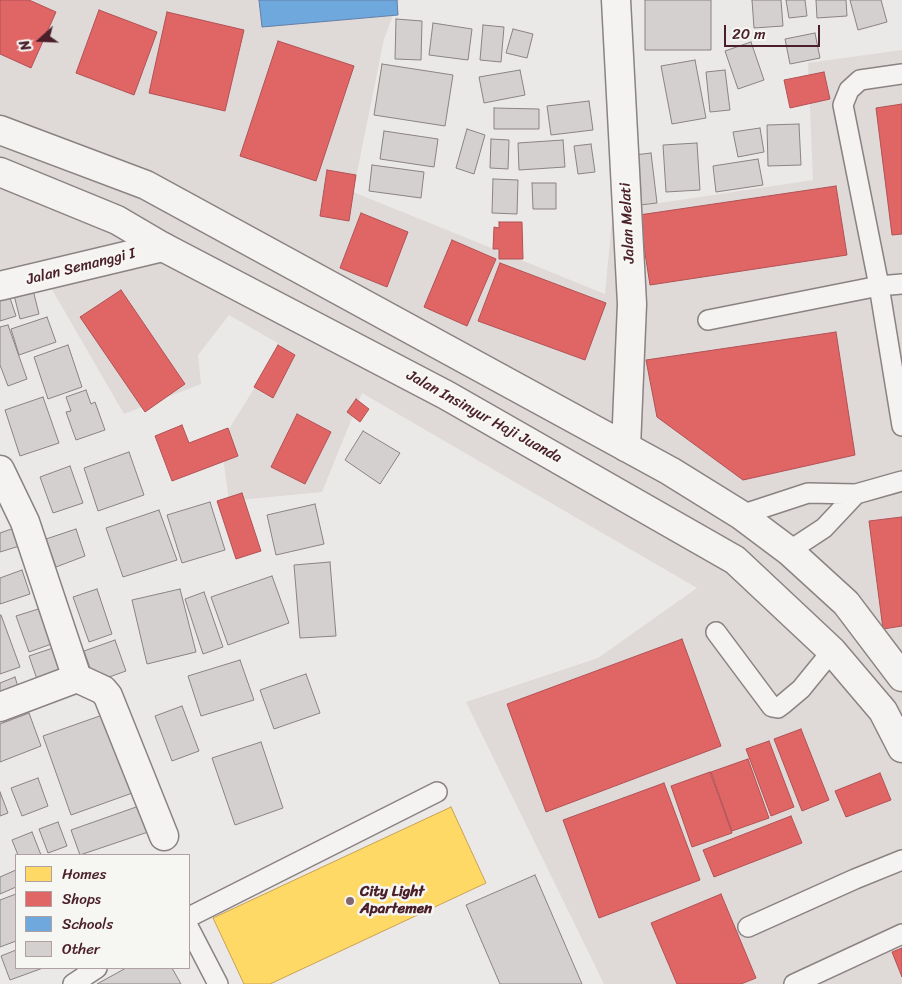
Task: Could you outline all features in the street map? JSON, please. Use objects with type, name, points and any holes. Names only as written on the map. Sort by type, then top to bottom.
[{"type":"main road","name":"Jalan Melati","points":[[616,0],[632,304],[626,447]]},
{"type":"main road","points":[[0,130],[146,185],[670,471],[741,515],[789,551],[846,603],[902,677]]},
{"type":"main road","name":"Jalan Insinyur Haji Juanda","points":[[0,172],[117,220],[163,247],[446,395],[735,560],[832,651],[883,711],[902,748]]},
{"type":"main road","name":"Jalan Semanggi I","points":[[0,286],[163,247]]},
{"type":"main road","points":[[0,470],[25,522],[77,678]]},
{"type":"main road","points":[[0,707],[77,678],[104,690],[164,836]]},
{"type":"lane","points":[[902,74],[860,80],[849,90],[843,105],[879,286],[902,426]]},
{"type":"lane","points":[[708,320],[879,286],[902,284]]},
{"type":"lane","points":[[741,515],[808,493],[856,494],[902,482]]},
{"type":"lane","points":[[789,551],[824,528],[856,494]]},
{"type":"lane","points":[[716,632],[772,707],[778,708],[801,689],[832,651]]},
{"type":"lane","points":[[190,916],[438,792]]},
{"type":"lane","points":[[748,927],[902,860]]},
{"type":"lane","points":[[190,930],[218,984]]},
{"type":"lane","points":[[794,984],[902,934]]},
{"type":"lane","points":[[73,984],[96,969]]},
{"type":"shaded area","points":[[0,0],[399,0],[384,39],[353,192],[605,294],[613,210],[813,180],[808,63],[902,50],[902,984],[604,984],[466,702],[598,658],[697,588],[362,393],[322,492],[229,501],[221,442],[281,345],[229,315],[198,355],[201,384],[124,414],[39,267],[0,278]]},
{"type":"building: Homes","name":"City Light Apartemen","points":[[451,807],[486,883],[270,984],[244,984],[213,918]]},
{"type":"building: Shops","points":[[0,0],[29,0],[56,12],[31,68],[0,54]]},
{"type":"building: Shops","points":[[99,10],[157,32],[134,95],[76,73]]},
{"type":"building: Shops","points":[[167,12],[244,30],[225,111],[149,93]]},
{"type":"building: Shops","points":[[278,41],[354,66],[316,181],[240,156]]},
{"type":"building: Shops","points":[[824,72],[830,99],[790,108],[784,80]]},
{"type":"building: Shops","points":[[902,104],[902,234],[892,235],[876,108]]},
{"type":"building: Shops","points":[[327,170],[356,175],[349,221],[320,216]]},
{"type":"building: Shops","points":[[836,186],[847,255],[650,285],[639,215]]},
{"type":"building: Shops","points":[[361,213],[408,232],[387,287],[340,268]]},
{"type":"building: Shops","points":[[499,222],[522,222],[523,259],[499,259],[499,249],[493,249],[494,227],[499,228]]},
{"type":"building: Shops","points":[[452,240],[496,259],[467,326],[424,307]]},
{"type":"building: Shops","points":[[500,263],[606,303],[585,360],[478,321]]},
{"type":"building: Shops","points":[[121,290],[185,384],[145,412],[80,317]]},
{"type":"building: Shops","points":[[836,332],[855,455],[743,480],[657,417],[646,360]]},
{"type":"building: Shops","points":[[278,345],[295,355],[273,398],[254,387]]},
{"type":"building: Shops","points":[[356,399],[369,409],[360,422],[347,412]]},
{"type":"building: Shops","points":[[297,414],[331,432],[305,484],[271,467]]},
{"type":"building: Shops","points":[[182,425],[189,443],[228,428],[238,456],[172,481],[155,436]]},
{"type":"building: Shops","points":[[242,493],[261,551],[236,559],[217,501]]},
{"type":"building: Shops","points":[[902,517],[902,626],[883,629],[869,521]]},
{"type":"building: Shops","points":[[682,639],[721,746],[546,812],[507,704]]},
{"type":"building: Shops","points":[[801,729],[829,800],[802,811],[774,739]]},
{"type":"building: Shops","points":[[769,741],[794,807],[771,816],[746,749]]},
{"type":"building: Shops","points":[[748,759],[769,818],[732,831],[711,772]]},
{"type":"building: Shops","points":[[710,772],[732,833],[692,847],[671,786]]},
{"type":"building: Shops","points":[[880,773],[891,800],[846,817],[835,791]]},
{"type":"building: Shops","points":[[664,783],[700,880],[599,918],[563,820]]},
{"type":"building: Shops","points":[[791,816],[802,843],[714,877],[703,850]]},
{"type":"building: Shops","points":[[721,894],[756,978],[741,984],[677,984],[651,923]]},
{"type":"building: Shops","points":[[902,948],[902,977],[892,952]]},
{"type":"building: Schools","points":[[259,0],[397,0],[398,15],[262,27]]},
{"type":"building: Other","points":[[645,0],[711,0],[711,50],[645,50]]},
{"type":"building: Other","points":[[752,0],[781,0],[783,26],[754,28]]},
{"type":"building: Other","points":[[786,0],[805,0],[807,16],[789,18]]},
{"type":"building: Other","points":[[816,0],[846,0],[847,16],[817,18]]},
{"type":"building: Other","points":[[850,0],[881,0],[887,22],[858,30]]},
{"type":"building: Other","points":[[396,19],[422,21],[421,60],[395,59]]},
{"type":"building: Other","points":[[433,23],[472,29],[468,60],[429,55]]},
{"type":"building: Other","points":[[483,25],[504,27],[501,62],[480,60]]},
{"type":"building: Other","points":[[513,29],[533,34],[527,58],[506,53]]},
{"type":"building: Other","points":[[815,33],[820,58],[790,64],[785,39]]},
{"type":"building: Other","points":[[751,42],[764,80],[738,89],[725,51]]},
{"type":"building: Other","points":[[695,60],[706,118],[672,124],[661,66]]},
{"type":"building: Other","points":[[382,64],[453,75],[445,126],[374,115]]},
{"type":"building: Other","points":[[520,70],[525,95],[484,103],[479,77]]},
{"type":"building: Other","points":[[725,70],[730,110],[710,112],[706,72]]},
{"type":"building: Other","points":[[589,101],[593,130],[551,135],[547,106]]},
{"type":"building: Other","points":[[494,108],[539,109],[539,129],[494,129]]},
{"type":"building: Other","points":[[799,124],[801,165],[768,166],[767,125]]},
{"type":"building: Other","points":[[760,128],[764,152],[738,157],[733,132]]},
{"type":"building: Other","points":[[467,129],[485,135],[474,174],[456,168]]},
{"type":"building: Other","points":[[384,131],[438,139],[434,167],[380,159]]},
{"type":"building: Other","points":[[491,139],[509,140],[508,169],[490,168]]},
{"type":"building: Other","points":[[563,140],[565,167],[519,170],[518,143]]},
{"type":"building: Other","points":[[697,143],[700,190],[666,192],[663,145]]},
{"type":"building: Other","points":[[591,144],[595,172],[578,174],[574,146]]},
{"type":"building: Other","points":[[651,153],[657,203],[632,206],[626,156]]},
{"type":"building: Other","points":[[758,159],[763,185],[716,192],[713,166]]},
{"type":"building: Other","points":[[372,165],[424,172],[421,198],[369,191]]},
{"type":"building: Other","points":[[493,179],[518,180],[517,214],[492,213]]},
{"type":"building: Other","points":[[532,183],[556,183],[556,209],[533,209]]},
{"type":"building: Other","points":[[31,282],[39,314],[20,319],[12,287]]},
{"type":"building: Other","points":[[7,289],[16,316],[0,321],[0,291]]},
{"type":"building: Other","points":[[47,317],[56,342],[19,355],[11,329]]},
{"type":"building: Other","points":[[8,325],[27,379],[8,386],[0,365],[0,327]]},
{"type":"building: Other","points":[[68,345],[82,387],[48,399],[34,357]]},
{"type":"building: Other","points":[[86,390],[91,404],[95,402],[105,430],[76,440],[66,412],[71,411],[66,397]]},
{"type":"building: Other","points":[[43,397],[59,443],[20,456],[5,410]]},
{"type":"building: Other","points":[[363,431],[400,453],[380,484],[345,460]]},
{"type":"building: Other","points":[[129,452],[144,495],[98,511],[84,468]]},
{"type":"building: Other","points":[[70,466],[83,503],[53,513],[40,477]]},
{"type":"building: Other","points":[[210,502],[225,550],[182,563],[167,515]]},
{"type":"building: Other","points":[[315,504],[324,544],[276,555],[267,515]]},
{"type":"building: Other","points":[[159,510],[177,560],[123,577],[106,528]]},
{"type":"building: Other","points":[[20,526],[26,544],[0,552],[0,533]]},
{"type":"building: Other","points":[[76,529],[85,556],[56,567],[46,539]]},
{"type":"building: Other","points":[[330,562],[336,636],[300,638],[294,565]]},
{"type":"building: Other","points":[[22,570],[30,594],[0,604],[0,578]]},
{"type":"building: Other","points":[[272,576],[289,623],[228,645],[211,597]]},
{"type":"building: Other","points":[[97,589],[112,634],[89,642],[73,597]]},
{"type":"building: Other","points":[[180,589],[196,652],[147,664],[132,600]]},
{"type":"building: Other","points":[[204,592],[223,647],[203,654],[185,599]]},
{"type":"building: Other","points":[[48,606],[60,641],[29,652],[16,616]]},
{"type":"building: Other","points":[[0,615],[20,667],[0,674]]},
{"type":"building: Other","points":[[115,640],[126,671],[95,682],[84,651]]},
{"type":"building: Other","points":[[59,646],[70,678],[40,688],[29,656]]},
{"type":"building: Other","points":[[240,660],[254,700],[201,716],[188,676]]},
{"type":"building: Other","points":[[306,674],[320,713],[274,729],[260,690]]},
{"type":"building: Other","points":[[15,677],[19,690],[0,697],[0,683]]},
{"type":"building: Other","points":[[182,706],[199,751],[172,761],[155,716]]},
{"type":"building: Other","points":[[111,712],[138,791],[71,815],[43,736]]},
{"type":"building: Other","points":[[29,713],[41,746],[0,762],[0,724]]},
{"type":"building: Other","points":[[261,742],[283,808],[235,825],[212,758]]},
{"type":"building: Other","points":[[38,778],[48,806],[22,816],[11,788]]},
{"type":"building: Other","points":[[0,792],[8,813],[0,816]]},
{"type":"building: Other","points":[[139,806],[148,832],[80,854],[71,830]]},
{"type":"building: Other","points":[[58,822],[67,846],[48,853],[39,829]]},
{"type":"building: Other","points":[[32,832],[41,854],[18,854],[12,840]]},
{"type":"building: Other","points":[[15,870],[15,887],[0,894],[0,877]]},
{"type":"building: Other","points":[[535,875],[582,984],[500,984],[466,905]]},
{"type":"building: Other","points":[[15,894],[15,941],[0,947],[0,900]]},
{"type":"building: Other","points":[[15,950],[15,969],[40,969],[10,980],[1,956]]},
{"type":"building: Other","points":[[124,969],[173,969],[181,984],[97,984]]},
{"type":"place","name":"City Light Apartemen","points":[[350,901]]}]
